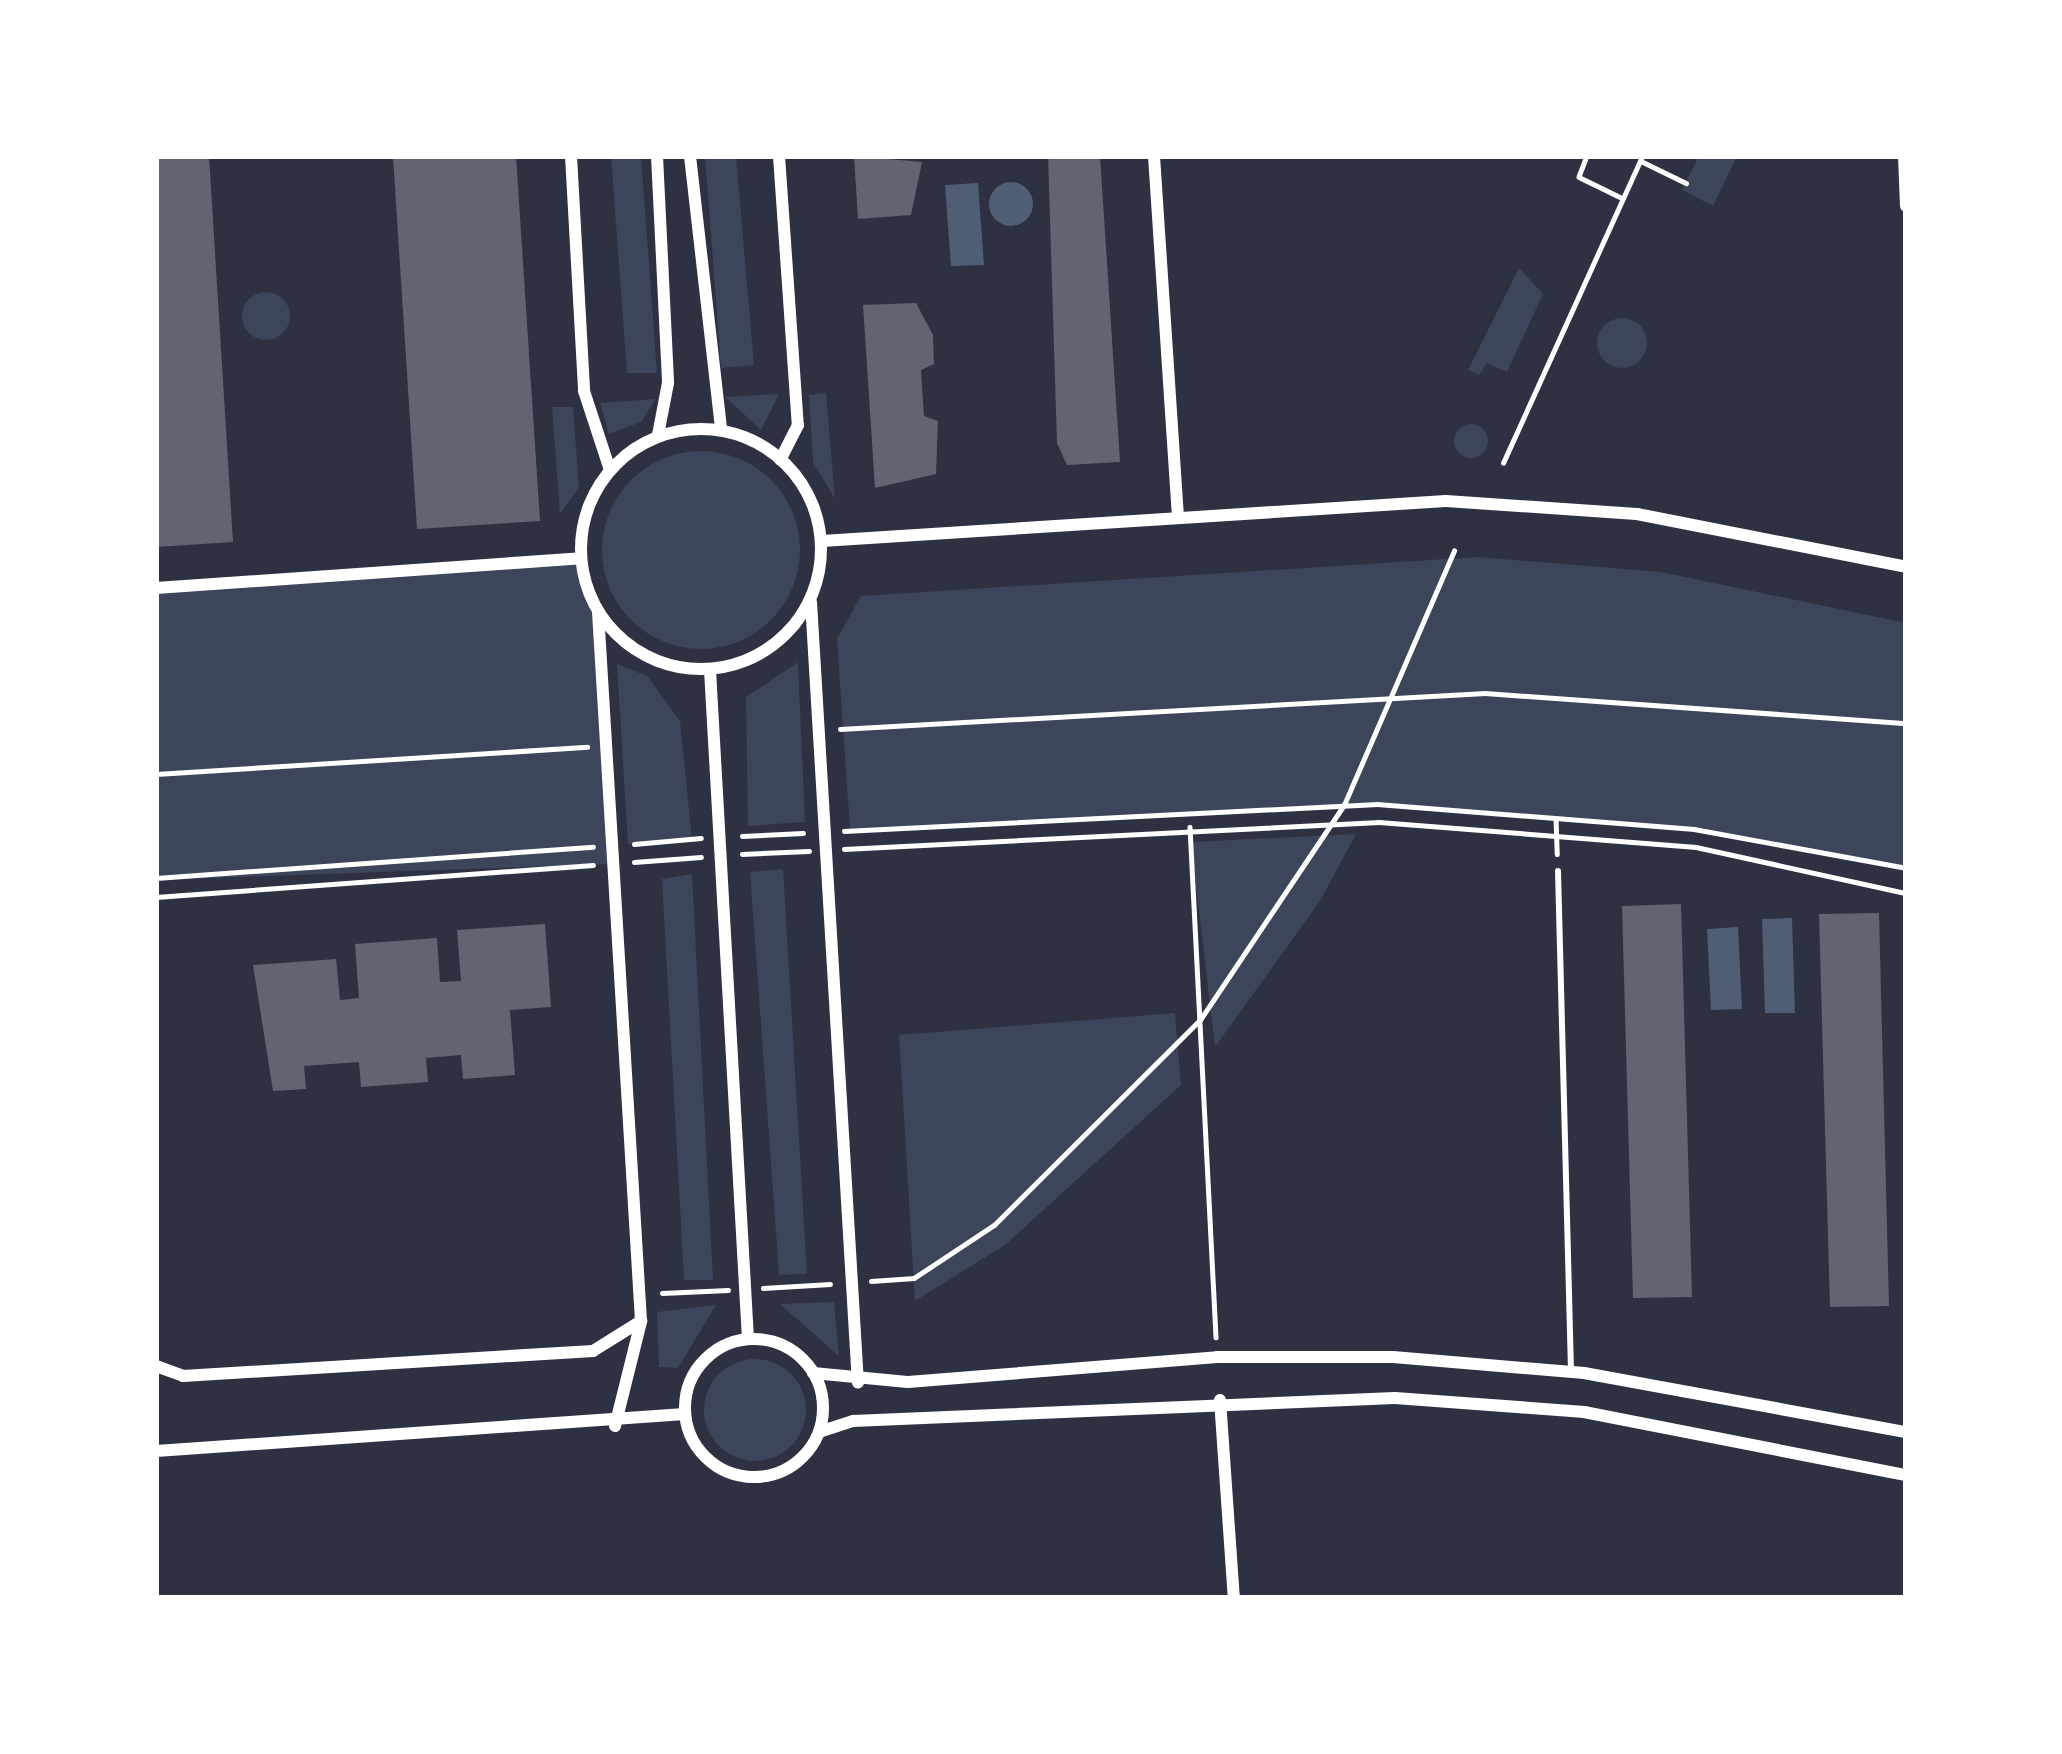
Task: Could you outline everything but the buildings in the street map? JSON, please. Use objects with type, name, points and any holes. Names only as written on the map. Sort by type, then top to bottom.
[{"type":"street","points":[[571,156],[584,392],[610,470]]},
{"type":"street","points":[[657,156],[668,383],[658,435]]},
{"type":"street","points":[[690,156],[721,430]]},
{"type":"street","points":[[779,156],[798,425],[780,460]]},
{"type":"street","points":[[1154,156],[1178,516]]},
{"type":"street","points":[[1904,156],[1906,206]]},
{"type":"street","points":[[615,1426],[641,1321],[640,1294],[598,611],[581,558],[592,496],[610,470],[658,435],[721,430],[780,460],[802,482],[822,541],[811,602],[858,1383]]},
{"type":"street","points":[[822,541],[1178,516],[1552,507],[1906,567]]},
{"type":"street","points":[[156,588],[581,558]]},
{"type":"street","points":[[598,611],[646,656],[710,670],[770,649],[811,602]]},
{"type":"street","points":[[710,670],[748,1339]]},
{"type":"street","points":[[156,1366],[183,1376],[626,1340],[641,1321]]},
{"type":"street","points":[[813,1373],[819,1432],[790,1467],[748,1477],[706,1456],[685,1414],[701,1363],[748,1339],[782,1345],[813,1373],[858,1383],[1216,1357],[1571,1372],[1906,1432]]},
{"type":"street","points":[[819,1432],[1220,1400],[1584,1412],[1906,1475]]},
{"type":"street","points":[[1220,1400],[1234,1598]]},
{"type":"street","points":[[156,1451],[615,1426],[685,1414]]},
{"type":"lane","points":[[1558,872],[1571,1372]]},
{"type":"path","points":[[1587,156],[1579,176],[1622,199]]},
{"type":"path","points":[[1503,463],[1641,158],[1686,183]]},
{"type":"path","points":[[640,1294],[914,1278],[994,1225],[1200,1020],[1345,805],[1454,551]]},
{"type":"path","points":[[818,730],[1391,696],[1648,699],[1906,723]]},
{"type":"path","points":[[156,774],[605,746]]},
{"type":"path","points":[[156,878],[718,837],[1345,805],[1694,829],[1906,868]]},
{"type":"path","points":[[1556,818],[1558,872]]},
{"type":"path","points":[[156,897],[720,855],[1190,827],[1331,824],[1696,847],[1906,892]]},
{"type":"path","points":[[1190,827],[1216,1357]]},
{"type":"shaded area","points":[[611,156],[641,156],[657,373],[627,373]]},
{"type":"shaded area","points":[[705,156],[736,156],[754,365],[721,368]]},
{"type":"shaded area","points":[[1699,156],[1737,156],[1713,206],[1682,190]]},
{"type":"shaded area","points":[[1011,182],[1027,188],[1033,204],[1027,220],[1011,226],[995,220],[989,204],[995,188]]},
{"type":"shaded area","points":[[978,183],[984,265],[951,266],[945,185]]},
{"type":"shaded area","points":[[1519,268],[1543,294],[1507,372],[1487,363],[1479,375],[1468,370]]},
{"type":"shaded area","points":[[266,292],[283,299],[290,316],[283,333],[266,340],[249,333],[242,316],[249,299]]},
{"type":"shaded area","points":[[1622,318],[1640,325],[1647,343],[1640,361],[1622,368],[1604,361],[1597,343],[1604,325]]},
{"type":"shaded area","points":[[826,393],[835,499],[813,462],[809,395]]},
{"type":"shaded area","points":[[779,394],[761,430],[725,397]]},
{"type":"shaded area","points":[[656,399],[641,422],[609,434],[600,403]]},
{"type":"shaded area","points":[[552,407],[573,407],[579,488],[560,514]]},
{"type":"shaded area","points":[[1471,424],[1483,429],[1488,441],[1483,453],[1471,458],[1459,453],[1454,441],[1459,429]]},
{"type":"shaded area","points":[[701,451],[739,458],[771,480],[793,512],[800,550],[793,588],[771,620],[739,642],[701,649],[663,642],[631,620],[609,588],[602,550],[609,512],[631,480],[663,458]]},
{"type":"shaded area","points":[[1478,557],[1661,572],[1906,623],[1906,868],[1694,829],[1377,804],[850,830],[837,639],[861,596]]},
{"type":"shaded area","points":[[581,558],[598,611],[611,864],[156,880],[156,588]]},
{"type":"shaded area","points":[[798,662],[805,822],[748,826],[746,697]]},
{"type":"shaded area","points":[[617,664],[647,676],[680,721],[692,839],[628,844]]},
{"type":"shaded area","points":[[1356,834],[1320,901],[1215,1047],[1191,842]]},
{"type":"shaded area","points":[[783,869],[807,1274],[779,1275],[750,872]]},
{"type":"shaded area","points":[[692,874],[713,1280],[684,1280],[662,879]]},
{"type":"shaded area","points":[[1792,918],[1795,1013],[1765,1013],[1762,919]]},
{"type":"shaded area","points":[[1738,927],[1742,1009],[1711,1010],[1707,929]]},
{"type":"shaded area","points":[[1175,1013],[1181,1085],[1005,1245],[915,1301],[899,1035]]},
{"type":"shaded area","points":[[834,1302],[839,1356],[780,1304]]},
{"type":"shaded area","points":[[716,1305],[678,1368],[659,1367],[657,1312]]},
{"type":"shaded area","points":[[755,1359],[774,1363],[791,1374],[802,1391],[806,1410],[802,1429],[791,1446],[774,1457],[755,1461],[736,1457],[719,1446],[708,1429],[704,1410],[708,1391],[719,1374],[736,1363]]}]
